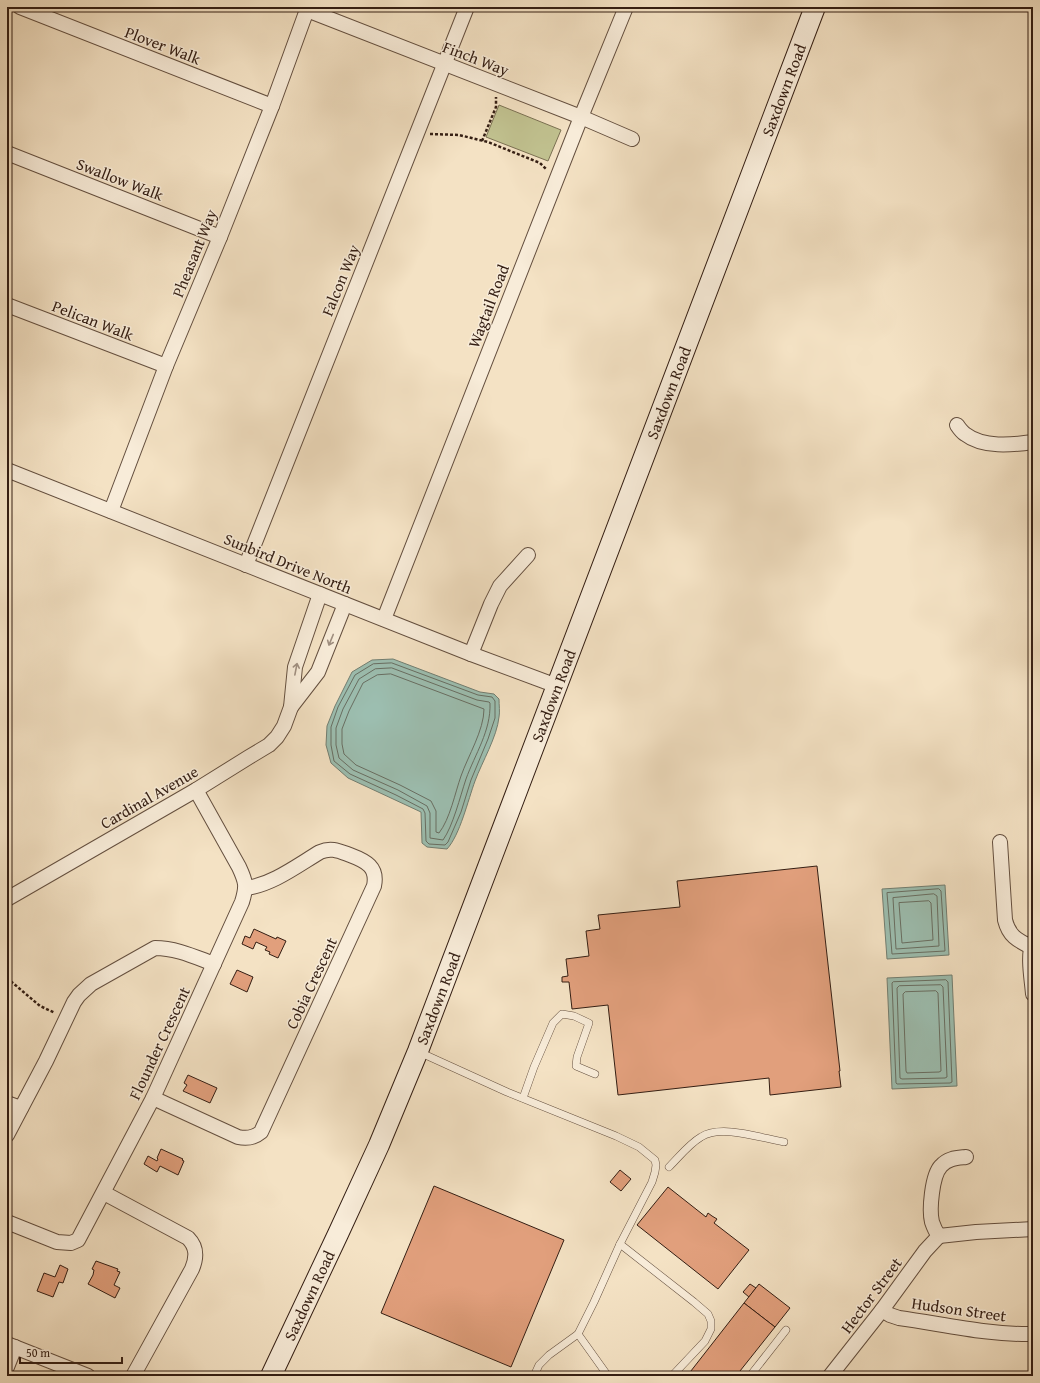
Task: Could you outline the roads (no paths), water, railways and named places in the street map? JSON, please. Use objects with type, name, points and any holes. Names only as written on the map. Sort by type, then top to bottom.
[{"type":"street","name":"Plover Walk","points":[[20,7],[272,106]]},
{"type":"street","name":"Falcon Way","points":[[246,565],[416,132],[467,7]]},
{"type":"street","name":"Wagtail Road","points":[[384,619],[581,117],[626,7]]},
{"type":"street","name":"Saxdown Road","points":[[271,1376],[351,1207],[418,1051],[816,7]]},
{"type":"street","name":"Pheasant Way","points":[[111,512],[166,366],[220,237],[272,106],[308,9]]},
{"type":"street","name":"Finch Way","points":[[308,9],[581,117],[632,139]]},
{"type":"street","name":"Swallow Walk","points":[[7,153],[220,237]]},
{"type":"street","name":"Pelican Walk","points":[[7,305],[166,366]]},
{"type":"street","points":[[957,425],[964,434],[973,439],[988,443],[1005,444],[1033,442]]},
{"type":"street","name":"Sunbird Drive North","points":[[7,470],[471,654],[557,686]]},
{"type":"street","points":[[471,654],[491,604],[500,586],[528,555]]},
{"type":"street","name":"Cardinal Avenue","points":[[8,896],[196,790],[269,745],[277,737],[284,726],[291,707],[295,668],[320,594]]},
{"type":"street","name":"Cardinal Avenue","points":[[291,707],[318,672],[345,604]]},
{"type":"street","points":[[196,790],[239,867],[245,881],[246,888]]},
{"type":"street","points":[[1000,842],[1006,925],[1008,930],[1020,942],[1032,945],[1033,994]]},
{"type":"street","name":"Cobia Crescent","points":[[153,1098],[238,1137],[254,1137],[261,1132],[374,886],[375,877],[372,868],[365,861],[337,850],[329,849],[320,852],[271,881],[246,888]]},
{"type":"street","name":"Flounder Crescent","points":[[7,1222],[56,1242],[71,1243],[78,1240],[81,1236],[153,1098],[242,902],[246,888]]},
{"type":"street","points":[[7,1135],[46,1061],[74,1002],[85,988],[155,948],[176,950],[214,964]]},
{"type":"street","points":[[7,1103],[21,1108]]},
{"type":"street","points":[[966,1157],[950,1159],[945,1162],[940,1166],[935,1176],[931,1208],[933,1226],[939,1236],[1033,1228]]},
{"type":"street","points":[[104,1193],[188,1238],[195,1248],[196,1254],[192,1269],[133,1376]]},
{"type":"street","name":"Hector Street","points":[[830,1376],[882,1310],[925,1251],[939,1236]]},
{"type":"street","name":"Hudson Street","points":[[882,1310],[899,1318],[987,1331],[1033,1334]]},
{"type":"street","points":[[7,1367],[11,1346],[88,1376]]},
{"type":"lane","points":[[523,1098],[534,1067],[553,1023],[562,1014],[574,1016],[589,1022],[577,1057],[576,1066],[595,1074]]},
{"type":"lane","points":[[418,1051],[523,1098],[639,1147],[654,1160],[656,1165],[652,1182],[620,1244],[578,1334],[549,1355],[539,1365],[534,1376]]},
{"type":"lane","points":[[669,1167],[697,1140],[710,1132],[722,1131],[738,1133],[784,1142]]},
{"type":"lane","points":[[620,1244],[694,1302],[708,1314],[711,1321],[711,1329],[705,1341],[672,1376]]},
{"type":"lane","points":[[750,1376],[786,1330]]},
{"type":"lane","points":[[578,1334],[608,1376]]},
{"type":"water","points":[[393,659],[480,692],[494,694],[499,699],[498,725],[475,781],[460,826],[452,843],[447,849],[427,847],[422,843],[421,812],[348,778],[331,763],[326,745],[327,726],[352,672],[372,660]]},
{"type":"water","points":[[945,885],[949,955],[887,959],[882,889]]},
{"type":"water","points":[[952,975],[957,1086],[892,1089],[887,978]]}]
